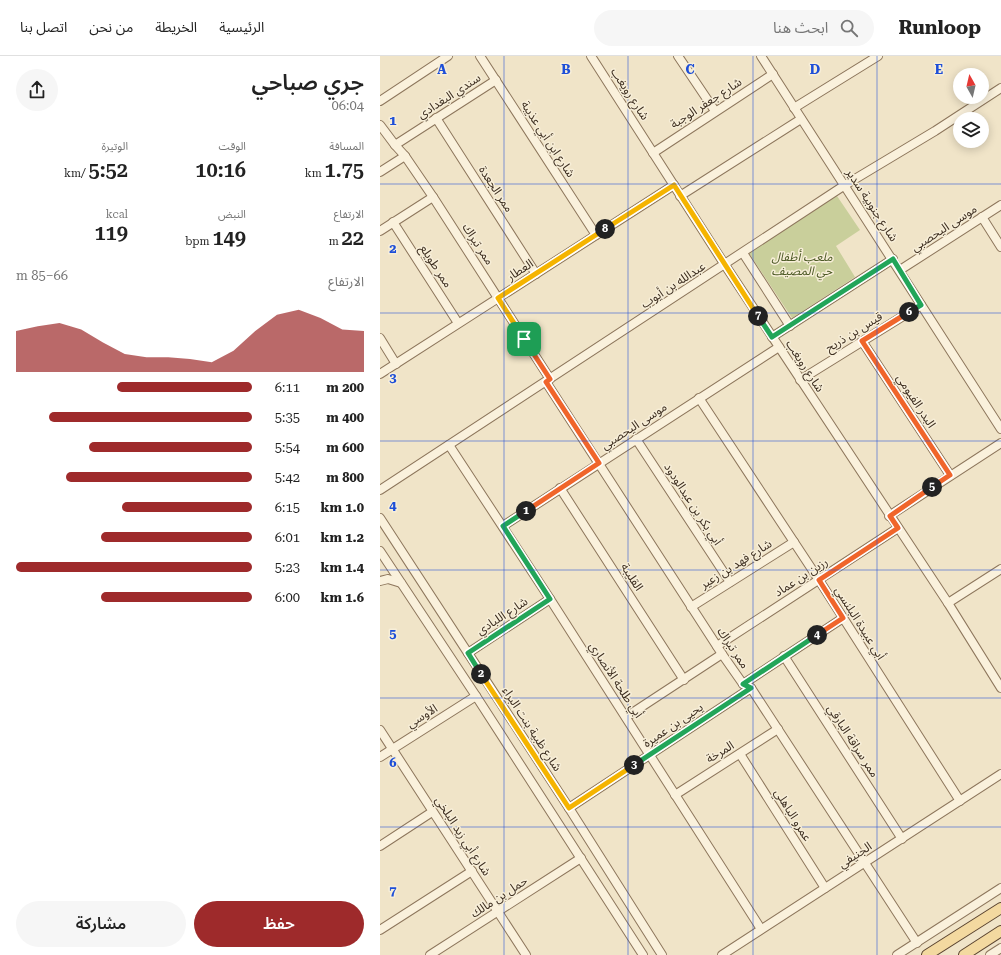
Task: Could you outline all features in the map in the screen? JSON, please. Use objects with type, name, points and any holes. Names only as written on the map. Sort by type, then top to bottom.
[{"type":"main road","points":[[927,955],[1001,908]]},
{"type":"main road","points":[[964,955],[1001,931]]},
{"type":"street","points":[[380,101],[448,56]]},
{"type":"street","name":"شارع ابن أبي عذيبة","points":[[480,56],[596,235]]},
{"type":"street","name":"شارع رويغب","points":[[591,56],[724,265],[948,603],[1001,688]]},
{"type":"street","points":[[678,56],[715,111]]},
{"type":"street","name":"شارع جنوبية سدير","points":[[761,56],[1001,429]]},
{"type":"street","points":[[794,108],[878,56]]},
{"type":"street","name":"شارع جعفر الوجبة","points":[[653,153],[773,74]]},
{"type":"street","name":"سندي البغدادي","points":[[395,145],[496,80]]},
{"type":"street","name":"عبدالله بن أيوب","points":[[380,490],[845,185],[935,131],[1001,88]]},
{"type":"street","name":"ممر الجعدة","points":[[436,118],[536,274]]},
{"type":"street","points":[[680,196],[801,119]]},
{"type":"street","name":"ممر تبراك","points":[[380,125],[405,156],[434,197],[599,463],[691,607],[743,684],[751,688]]},
{"type":"street","points":[[380,172],[405,156]]},
{"type":"street","name":"العطار","points":[[380,374],[674,185]]},
{"type":"street","points":[[380,231],[434,197]]},
{"type":"street","name":"موسى اليحصبي","points":[[900,270],[1001,205]]},
{"type":"street","points":[[982,217],[1001,247]]},
{"type":"street","name":"ممر طويلع","points":[[393,222],[458,323]]},
{"type":"street","points":[[743,253],[790,326]]},
{"type":"street","points":[[772,337],[893,259]]},
{"type":"street","name":"قيس بن ذريح","points":[[800,380],[921,305]]},
{"type":"street","points":[[380,338],[396,364]]},
{"type":"street","name":"البدر الفيومي","points":[[862,341],[950,475]]},
{"type":"street","name":"موسى اليحصبي","points":[[503,526],[779,347]]},
{"type":"street","name":"أبي عبيدة البلنسي","points":[[699,398],[819,580],[960,801]]},
{"type":"street","name":"أبي بكر بن عبدالودود","points":[[636,439],[730,582]]},
{"type":"street","points":[[890,516],[950,475],[1001,443]]},
{"type":"street","name":"أبي طلحة الأنصاري","points":[[449,445],[503,526],[761,929]]},
{"type":"street","name":"القليبة","points":[[560,488],[684,680]]},
{"type":"street","name":"شارع ظبية بنت البراء","points":[[380,518],[569,808],[662,955]]},
{"type":"street","name":"رزين بن عماد","points":[[717,646],[898,528]]},
{"type":"street","name":"شارع فهد بن زعير","points":[[691,607],[794,542]]},
{"type":"street","points":[[380,551],[476,696],[643,955]]},
{"type":"street","points":[[380,580],[386,570],[386,561]]},
{"type":"street","points":[[948,603],[1001,569]]},
{"type":"street","points":[[380,580],[388,579],[401,583]]},
{"type":"street","name":"شارع اللبادي","points":[[468,653],[550,599]]},
{"type":"street","points":[[743,684],[843,618]]},
{"type":"street","points":[[626,718],[722,654]]},
{"type":"street","name":"ممر سراقة البارقي","points":[[784,656],[902,839]]},
{"type":"street","points":[[751,688],[917,942]]},
{"type":"street","name":"يحيى بن عميرة","points":[[569,808],[751,688]]},
{"type":"street","name":"الأوسي","points":[[380,757],[476,696]]},
{"type":"street","name":"المرخة","points":[[675,795],[778,729]]},
{"type":"street","name":"شارع أبي زيد البلخي","points":[[380,730],[526,955]]},
{"type":"street","name":"عمرو الباهلي","points":[[740,754],[825,888]]},
{"type":"street","name":"الجنيفي","points":[[722,955],[1001,774]]},
{"type":"street","points":[[380,846],[432,812]]},
{"type":"street","name":"حمل بن مالك","points":[[430,955],[439,952],[581,858]]},
{"type":"street","points":[[380,930],[472,871]]},
{"type":"street","points":[[897,955],[1001,888]]},
{"type":"green space","name":"ملعب أطفال حي المصيف","points":[[837,196],[860,230],[836,246],[855,277],[792,318],[749,253]]},
{"type":"route","points":[[674,185],[724,265],[772,337],[893,259],[921,305],[862,341],[950,475],[890,516],[898,528],[819,580],[843,618],[743,684],[751,688],[569,808],[468,653],[550,599],[503,526],[599,463],[546,382],[550,379],[524,339],[498,298],[674,185]]}]
